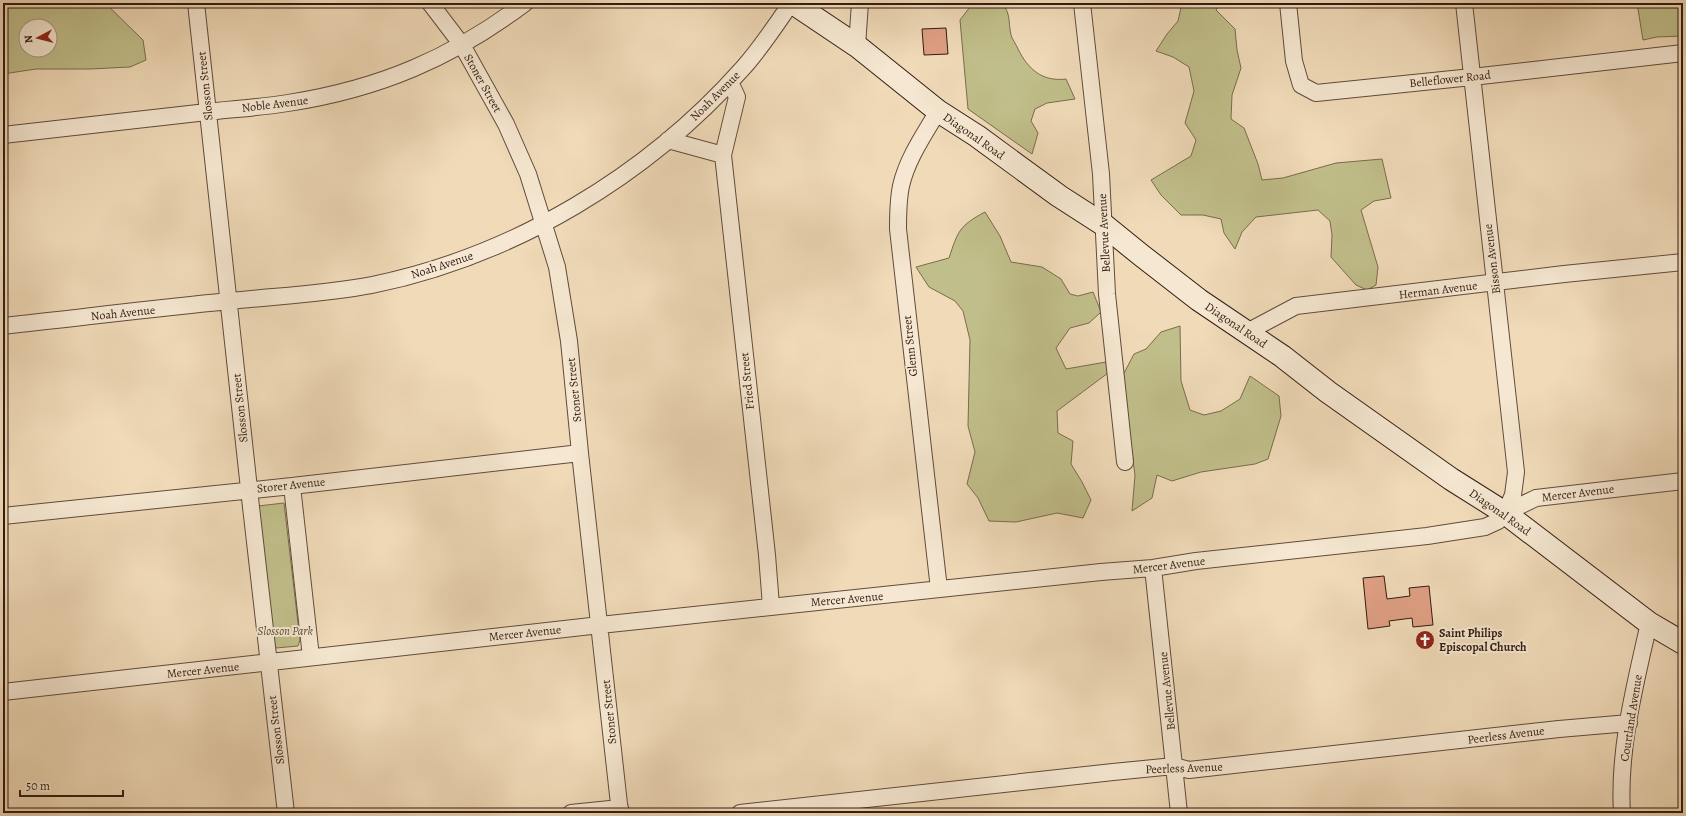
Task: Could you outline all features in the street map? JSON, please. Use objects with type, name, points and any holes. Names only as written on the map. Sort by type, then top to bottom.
[{"type":"street","name":"Slosson Street","points":[[196,3],[268,663],[286,813]]},
{"type":"street","name":"Stoner Street","points":[[430,3],[462,45],[506,124],[528,174],[544,223],[561,288],[569,341],[620,810]]},
{"type":"street","name":"Noble Avenue","points":[[3,135],[287,104],[361,88],[423,66],[462,45],[525,3]]},
{"type":"street","name":"Diagonal Road","points":[[792,3],[857,46],[938,111],[977,136],[1059,196],[1104,225],[1141,256],[1199,300],[1247,332],[1452,479],[1505,514],[1649,623],[1683,643]]},
{"type":"street","name":"Noah Avenue","points":[[3,326],[330,291],[379,283],[424,272],[466,258],[544,223],[587,199],[642,161],[714,99],[745,66],[792,3]]},
{"type":"street","points":[[857,46],[860,3]]},
{"type":"street","name":"Bellevue Avenue","points":[[1082,3],[1101,174],[1107,294],[1125,462]]},
{"type":"street","name":"Belleflower Road","points":[[1288,3],[1294,61],[1301,85],[1316,93],[1683,53]]},
{"type":"street","name":"Bisson Avenue","points":[[1464,3],[1516,472],[1513,496],[1505,514]]},
{"type":"street","name":"Fried Street","points":[[730,82],[737,97],[723,156],[772,606]]},
{"type":"street","name":"Glenn Street","points":[[938,111],[914,152],[904,175],[898,208],[898,229],[939,589]]},
{"type":"street","points":[[668,140],[723,156]]},
{"type":"street","name":"Herman Avenue","points":[[1247,332],[1296,306],[1683,262]]},
{"type":"street","name":"Storer Avenue","points":[[3,516],[292,486],[580,453]]},
{"type":"street","name":"Mercer Avenue","points":[[3,692],[772,606],[1153,568],[1196,561],[1427,536],[1485,527],[1498,521],[1505,514],[1536,498],[1683,481]]},
{"type":"street","points":[[292,486],[311,657]]},
{"type":"street","name":"Bellevue Avenue","points":[[1153,568],[1179,813]]},
{"type":"street","name":"Courtland Avenue","points":[[1622,813],[1622,769],[1629,723],[1649,623]]},
{"type":"street","name":"Peerless Avenue","points":[[740,813],[994,784],[1174,766],[1189,770],[1559,729],[1629,723]]},
{"type":"street","points":[[572,813],[620,810]]},
{"type":"green space","points":[[3,3],[105,3],[143,40],[146,60],[130,67],[36,69],[3,74]]},
{"type":"green space","points":[[973,3],[1002,3],[1008,14],[1012,37],[1026,63],[1037,73],[1043,76],[1066,79],[1075,99],[1047,103],[1035,109],[1031,121],[1038,133],[1032,154],[968,109],[960,20]]},
{"type":"green space","points":[[1182,3],[1220,3],[1216,10],[1235,29],[1237,50],[1241,68],[1232,95],[1231,119],[1244,128],[1258,164],[1262,180],[1283,178],[1336,163],[1382,159],[1391,198],[1374,201],[1361,210],[1378,267],[1376,285],[1367,290],[1356,285],[1331,257],[1332,235],[1330,221],[1318,210],[1256,217],[1242,232],[1235,249],[1224,233],[1221,219],[1203,215],[1181,215],[1161,195],[1151,180],[1191,156],[1196,140],[1185,123],[1194,91],[1189,67],[1173,57],[1156,51],[1178,21]]},
{"type":"green space","points":[[1637,3],[1683,3],[1683,36],[1657,37],[1643,40]]},
{"type":"green space","points":[[985,212],[1000,236],[1011,262],[1042,267],[1061,279],[1070,294],[1078,296],[1093,292],[1101,312],[1089,323],[1070,328],[1056,348],[1066,369],[1106,362],[1108,373],[1057,411],[1058,433],[1073,441],[1071,464],[1091,500],[1083,518],[1057,513],[1016,522],[989,521],[978,498],[967,484],[975,452],[968,426],[970,340],[963,311],[955,301],[929,287],[916,267],[949,258],[957,235],[970,221]]},
{"type":"green space","points":[[1180,326],[1181,381],[1190,410],[1204,415],[1221,411],[1240,399],[1250,376],[1279,396],[1281,416],[1268,459],[1255,464],[1201,472],[1172,481],[1157,475],[1152,498],[1132,511],[1135,475],[1122,377],[1134,354],[1146,349],[1161,332]]},
{"type":"green space","name":"Slosson Park","points":[[284,503],[300,640],[298,646],[276,648],[273,638],[258,506]]},
{"type":"building","points":[[946,28],[948,54],[924,55],[922,29]]},
{"type":"building","points":[[1384,576],[1387,599],[1410,596],[1409,588],[1429,586],[1433,625],[1413,627],[1412,618],[1389,621],[1390,626],[1368,629],[1363,578]]},
{"type":"place","name":"Saint Philips Episcopal Church","points":[[1425,640]]}]
